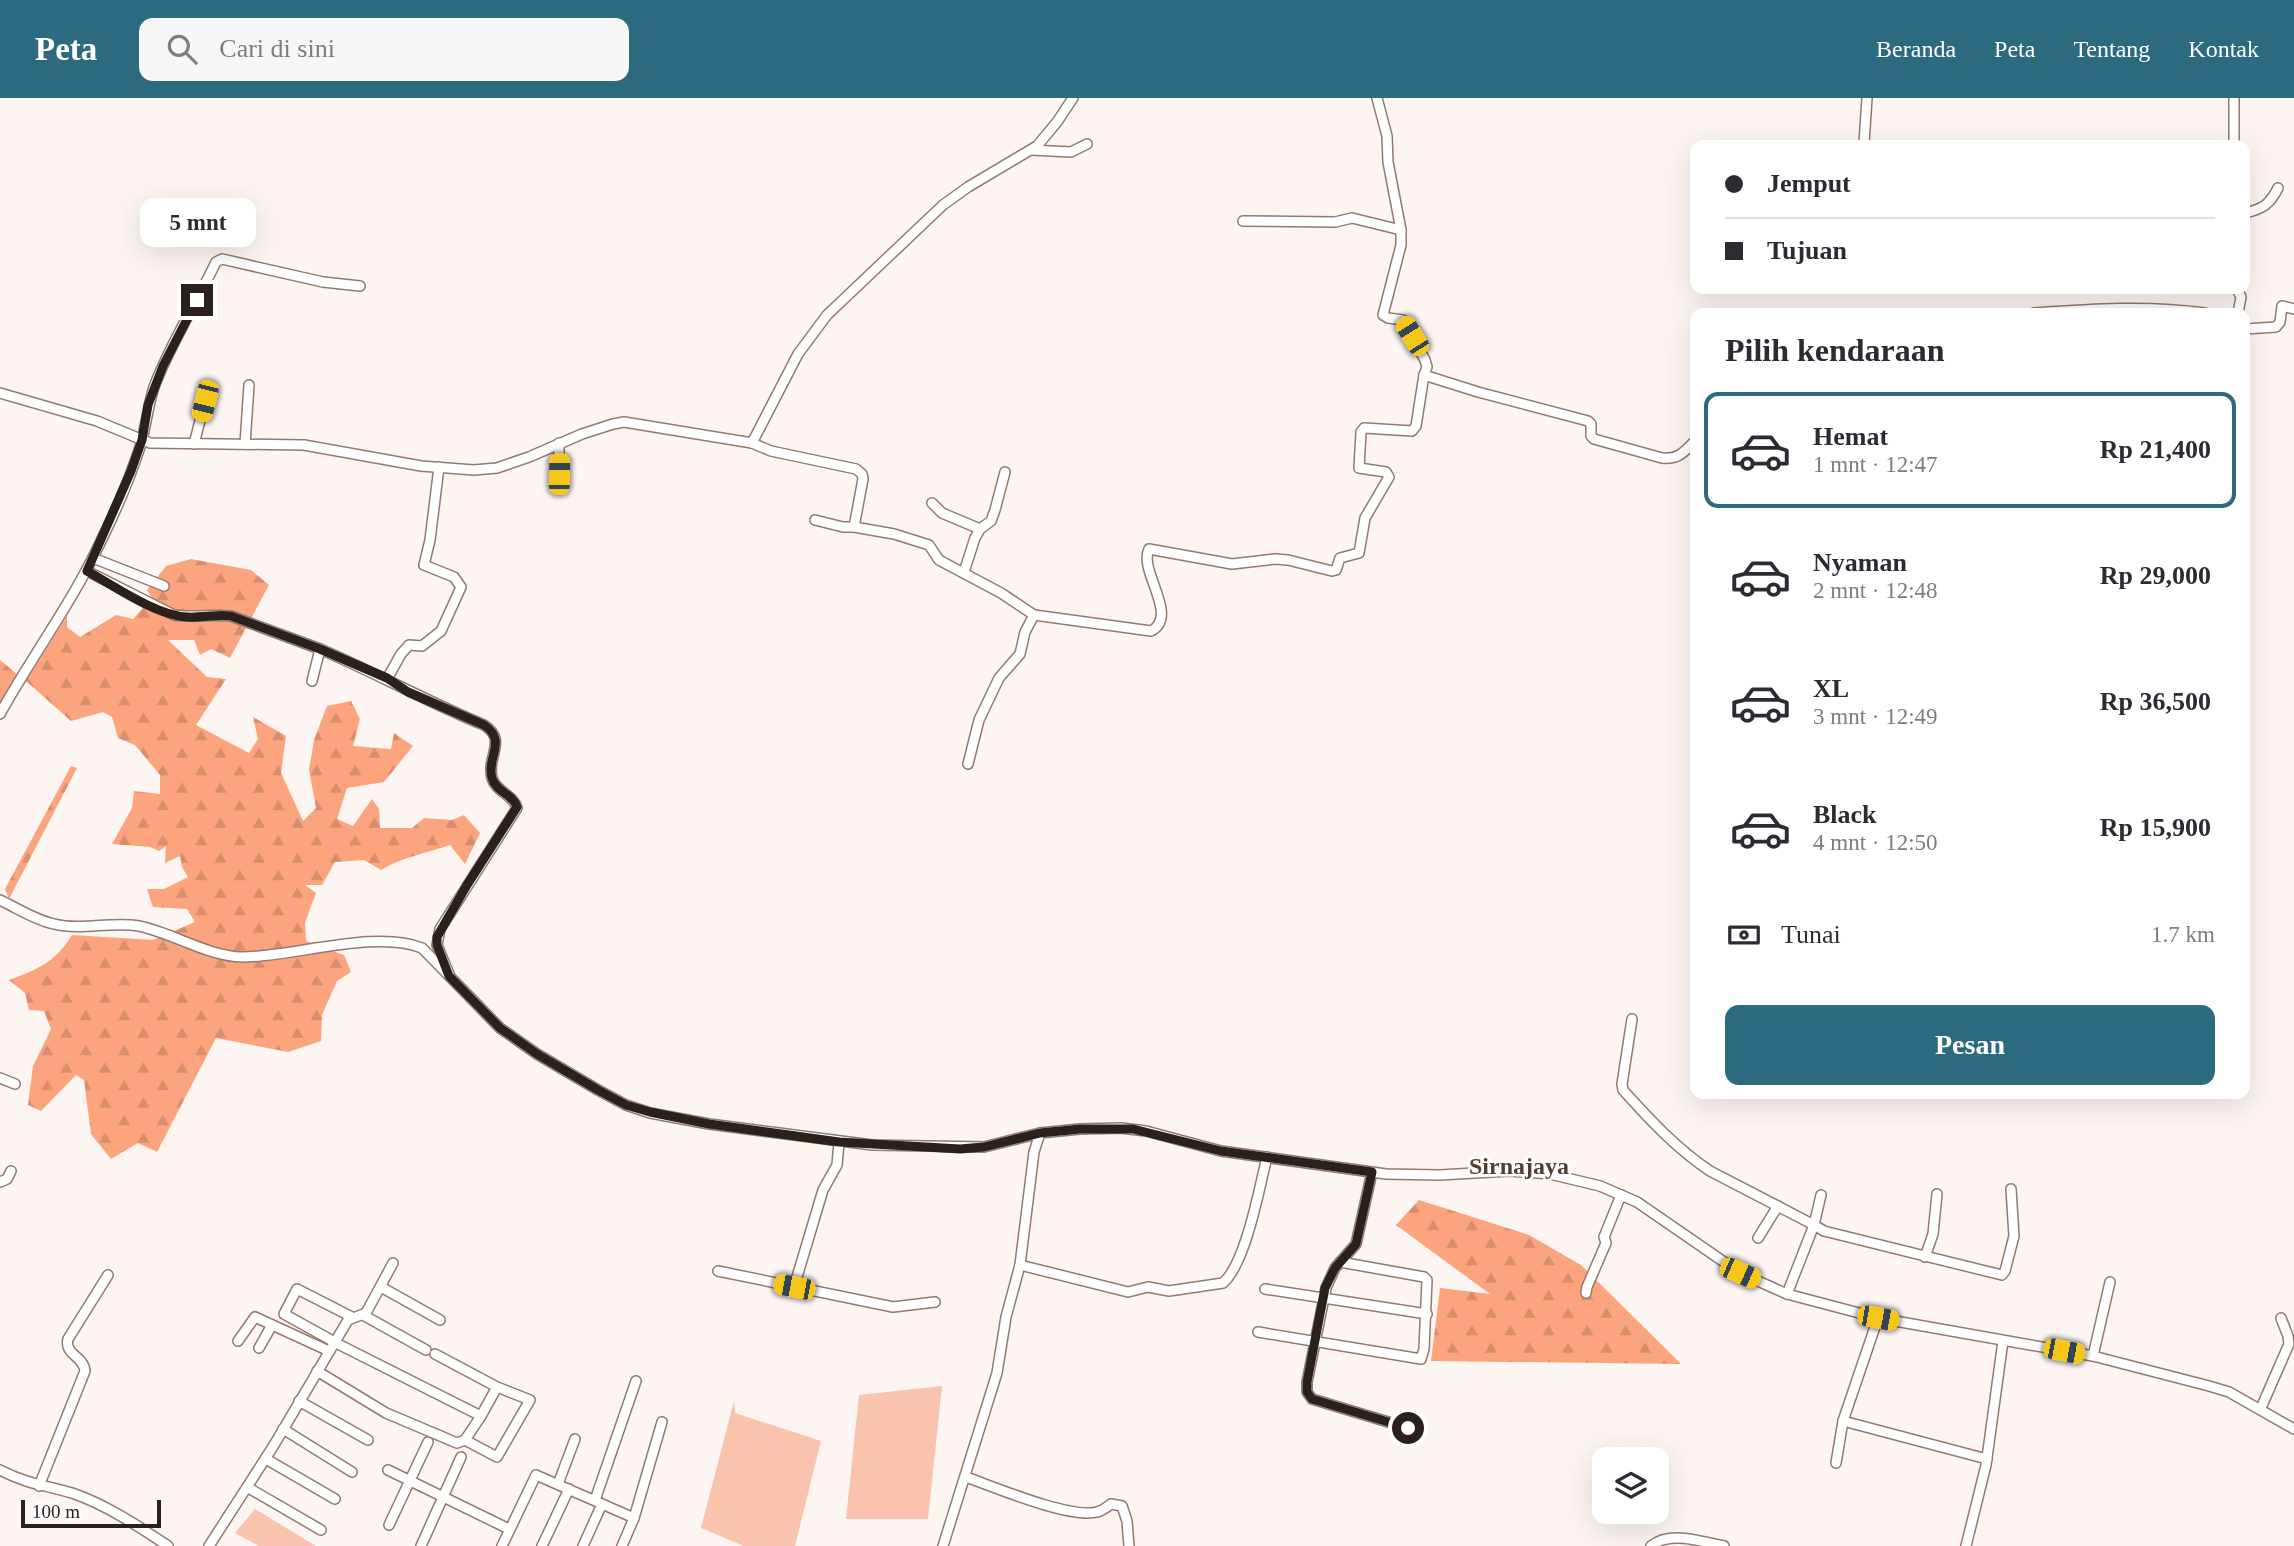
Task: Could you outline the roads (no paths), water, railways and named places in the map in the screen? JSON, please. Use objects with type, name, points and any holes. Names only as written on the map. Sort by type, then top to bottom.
[{"type":"street","points":[[752,443],[798,354],[827,315],[943,205],[987,175],[1032,150],[1058,122],[1073,98]]},
{"type":"street","points":[[815,520],[894,534],[929,545],[939,560],[964,572],[1034,615],[1139,631],[1152,631],[1160,622],[1161,606],[1146,558],[1149,549],[1232,564],[1288,560],[1327,571],[1336,570],[1340,558],[1359,553],[1365,518],[1389,477],[1386,472],[1359,468],[1362,430],[1412,431],[1416,426],[1427,367],[1403,320],[1383,315],[1401,245],[1401,230],[1388,162],[1387,136],[1377,98]]},
{"type":"street","points":[[1864,140],[1867,98]]},
{"type":"street","points":[[2234,98],[2234,140]]},
{"type":"street","points":[[1032,150],[1070,152],[1087,144]]},
{"type":"street","points":[[2250,212],[2271,203],[2278,188]]},
{"type":"street","points":[[1243,221],[1335,222],[1352,218],[1401,230]]},
{"type":"street","points":[[0,714],[23,672],[87,571],[131,471],[142,440],[148,405],[163,366],[219,260],[323,282],[360,286]]},
{"type":"street","points":[[2250,329],[2276,327],[2280,322],[2282,306],[2294,309]]},
{"type":"street","points":[[1424,375],[1588,421],[1594,439],[1662,458],[1682,455],[1690,446]]},
{"type":"street","points":[[244,444],[249,385]]},
{"type":"street","points":[[0,393],[97,421],[142,440],[159,444],[313,446],[439,467],[474,470],[497,468],[559,443],[624,422],[752,443],[771,451],[856,469],[862,474],[863,480],[854,527]]},
{"type":"street","points":[[194,444],[205,401]]},
{"type":"street","points":[[559,443],[559,474]]},
{"type":"street","points":[[387,678],[408,645],[422,646],[441,631],[459,593],[460,587],[454,577],[424,565],[430,541],[439,467]]},
{"type":"street","points":[[964,572],[971,548],[981,529],[990,521],[1006,472]]},
{"type":"street","points":[[932,503],[942,513],[981,529]]},
{"type":"street","points":[[93,558],[164,586]]},
{"type":"street","points":[[87,571],[157,609],[174,615],[231,616],[320,649],[387,678],[408,692],[489,728],[494,733],[496,740],[492,778],[496,787],[517,803],[516,813],[467,885],[437,937],[437,945],[449,976]]},
{"type":"street","points":[[968,764],[979,720],[999,678],[1020,654],[1025,632],[1034,615]]},
{"type":"street","points":[[312,681],[320,649]]},
{"type":"street","points":[[0,900],[52,924],[137,926],[237,957],[257,957],[324,946],[412,944],[422,948],[500,1028],[537,1054],[626,1105],[709,1124],[839,1142],[960,1149],[984,1147],[1040,1133],[1080,1129],[1133,1129],[1221,1151],[1372,1172],[1417,1176],[1509,1171],[1550,1174],[1600,1186],[1621,1195],[1670,1224],[1703,1250],[1740,1273],[1787,1294],[1878,1318],[2093,1356],[2229,1392],[2294,1429]]},
{"type":"street","points":[[1632,1019],[1622,1084],[1623,1090],[1646,1117],[1710,1171],[1836,1236],[2003,1274],[2014,1236],[2011,1189]]},
{"type":"street","points":[[0,1078],[15,1084]]},
{"type":"street","points":[[943,1546],[997,1373],[1006,1317],[1020,1265],[1034,1152],[1040,1133]]},
{"type":"street","points":[[794,1287],[823,1190],[837,1165],[839,1142]]},
{"type":"street","points":[[1020,1265],[1128,1292],[1148,1287],[1170,1291],[1223,1283],[1233,1272],[1249,1228],[1267,1157]]},
{"type":"street","points":[[0,1182],[8,1179],[12,1171]]},
{"type":"street","points":[[1372,1172],[1356,1244],[1330,1275],[1307,1392],[1312,1399],[1408,1428]]},
{"type":"street","points":[[1925,1257],[1935,1221],[1937,1194]]},
{"type":"street","points":[[1586,1293],[1621,1195]]},
{"type":"street","points":[[1787,1294],[1814,1226],[1821,1195]]},
{"type":"street","points":[[1759,1238],[1778,1206]]},
{"type":"street","points":[[1258,1332],[1421,1359],[1424,1355],[1427,1314],[1428,1284],[1424,1277],[1340,1262]]},
{"type":"street","points":[[363,1315],[393,1263]]},
{"type":"street","points":[[718,1271],[893,1307],[935,1302]]},
{"type":"street","points":[[39,1486],[85,1371],[81,1359],[69,1350],[68,1339],[108,1275]]},
{"type":"street","points":[[2093,1356],[2110,1282]]},
{"type":"street","points":[[380,1287],[440,1320]]},
{"type":"street","points":[[465,1440],[497,1457],[530,1400],[497,1387],[363,1315],[352,1317],[297,1289],[284,1314],[481,1416]]},
{"type":"street","points":[[1265,1289],[1427,1314]]},
{"type":"street","points":[[239,1341],[255,1317],[329,1352]]},
{"type":"street","points":[[209,1546],[266,1459],[329,1352],[332,1341],[352,1317]]},
{"type":"street","points":[[1836,1463],[1843,1421],[1878,1318]]},
{"type":"street","points":[[2261,1408],[2274,1375],[2287,1352],[2288,1336],[2281,1318]]},
{"type":"street","points":[[259,1348],[272,1325]]},
{"type":"street","points":[[1966,1546],[1987,1458],[2003,1340]]},
{"type":"street","points":[[317,1371],[386,1413],[457,1443],[465,1440],[497,1387]]},
{"type":"street","points":[[583,1546],[636,1381]]},
{"type":"street","points":[[299,1401],[368,1440]]},
{"type":"street","points":[[1843,1421],[1987,1458]]},
{"type":"street","points":[[622,1546],[634,1518],[662,1422]]},
{"type":"street","points":[[283,1429],[352,1472]]},
{"type":"street","points":[[558,1484],[575,1439]]},
{"type":"street","points":[[389,1525],[428,1442]]},
{"type":"street","points":[[421,1546],[461,1457]]},
{"type":"street","points":[[266,1459],[335,1499]]},
{"type":"street","points":[[0,1470],[27,1483],[72,1493],[105,1506],[168,1546]]},
{"type":"street","points":[[388,1470],[509,1529]]},
{"type":"street","points":[[502,1546],[536,1475],[634,1518]]},
{"type":"street","points":[[966,1477],[1028,1500],[1085,1513],[1101,1511],[1111,1504],[1122,1506],[1128,1521],[1129,1546]]},
{"type":"street","points":[[247,1487],[321,1530]]},
{"type":"street","points":[[542,1546],[569,1489]]},
{"type":"street","points":[[1651,1546],[1662,1539],[1675,1538],[1724,1546]]},
{"type":"district","name":"Sirnajaya","points":[[1519,1166]]}]
